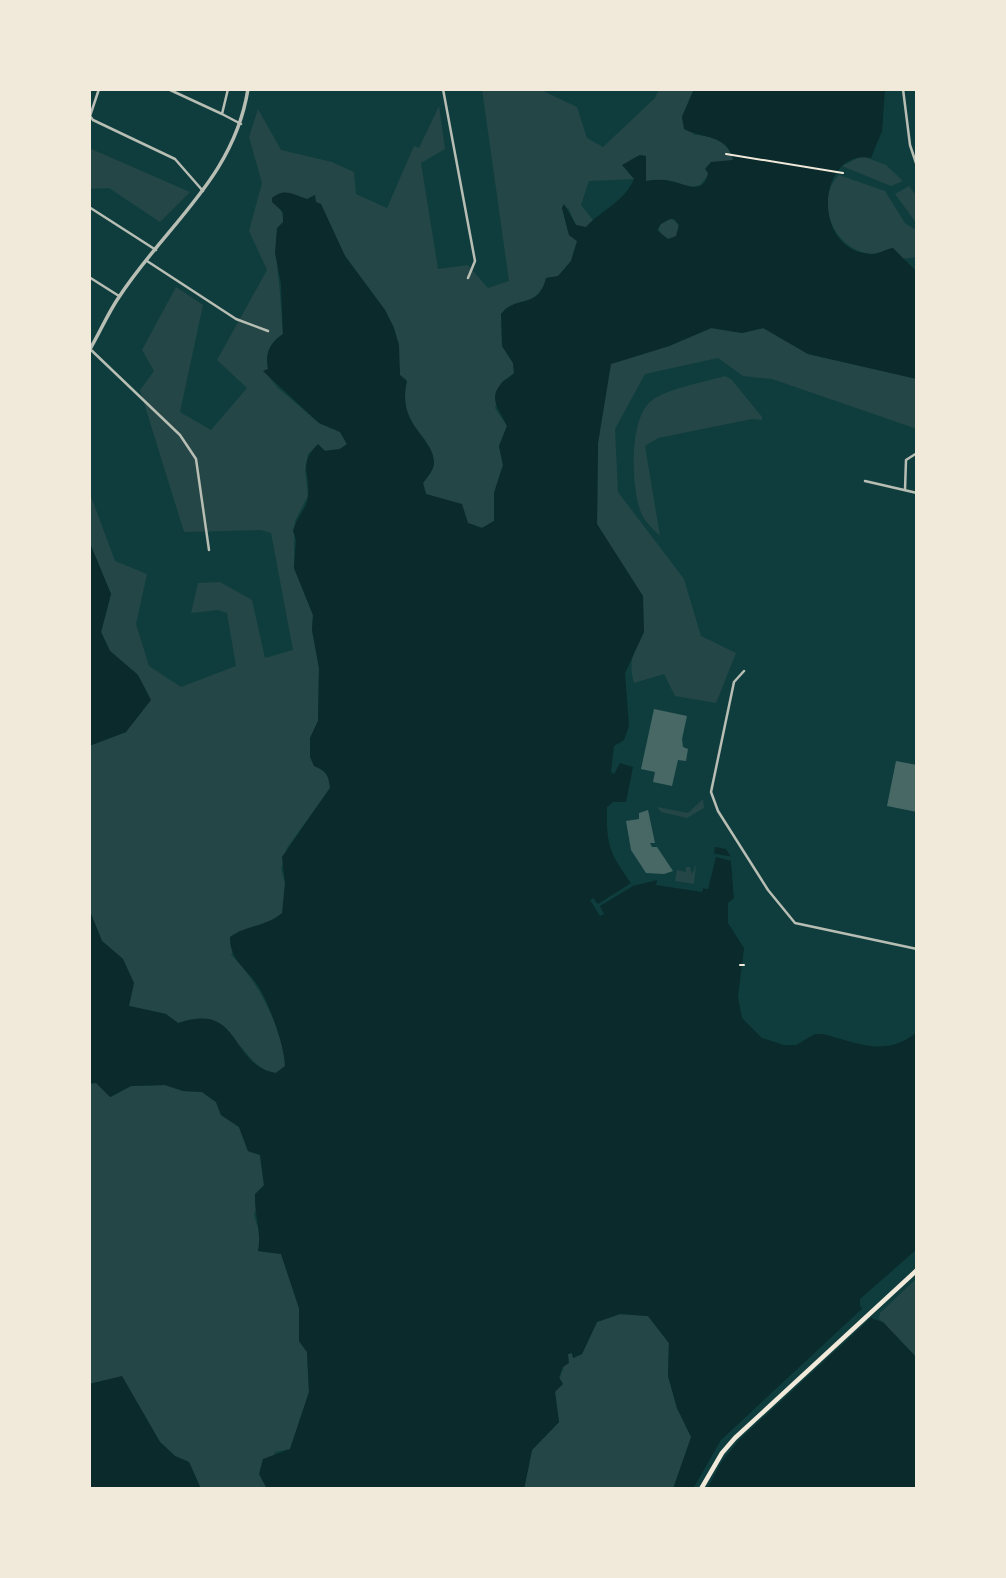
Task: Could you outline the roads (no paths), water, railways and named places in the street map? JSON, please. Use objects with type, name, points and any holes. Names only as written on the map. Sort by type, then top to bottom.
[{"type":"main road","points":[[701,1489],[722,1452],[735,1437],[917,1270]]},
{"type":"street","points":[[99,89],[90,116],[93,120],[175,159],[203,191]]},
{"type":"street","points":[[168,89],[241,124]]},
{"type":"street","points":[[222,114],[228,89]]},
{"type":"street","points":[[209,550],[196,460],[180,435],[90,348],[119,296],[203,191],[228,155],[241,124],[248,89]]},
{"type":"street","points":[[443,89],[475,261],[468,278]]},
{"type":"street","points":[[903,89],[910,145],[917,166]]},
{"type":"street","points":[[89,207],[156,250]]},
{"type":"street","points":[[147,261],[236,319],[268,331]]},
{"type":"street","points":[[89,277],[119,296]]},
{"type":"street","points":[[905,490],[906,460],[917,453]]},
{"type":"street","points":[[865,481],[917,493]]},
{"type":"street","points":[[744,671],[733,682],[711,792],[724,823],[776,902],[795,923],[917,949]]}]
